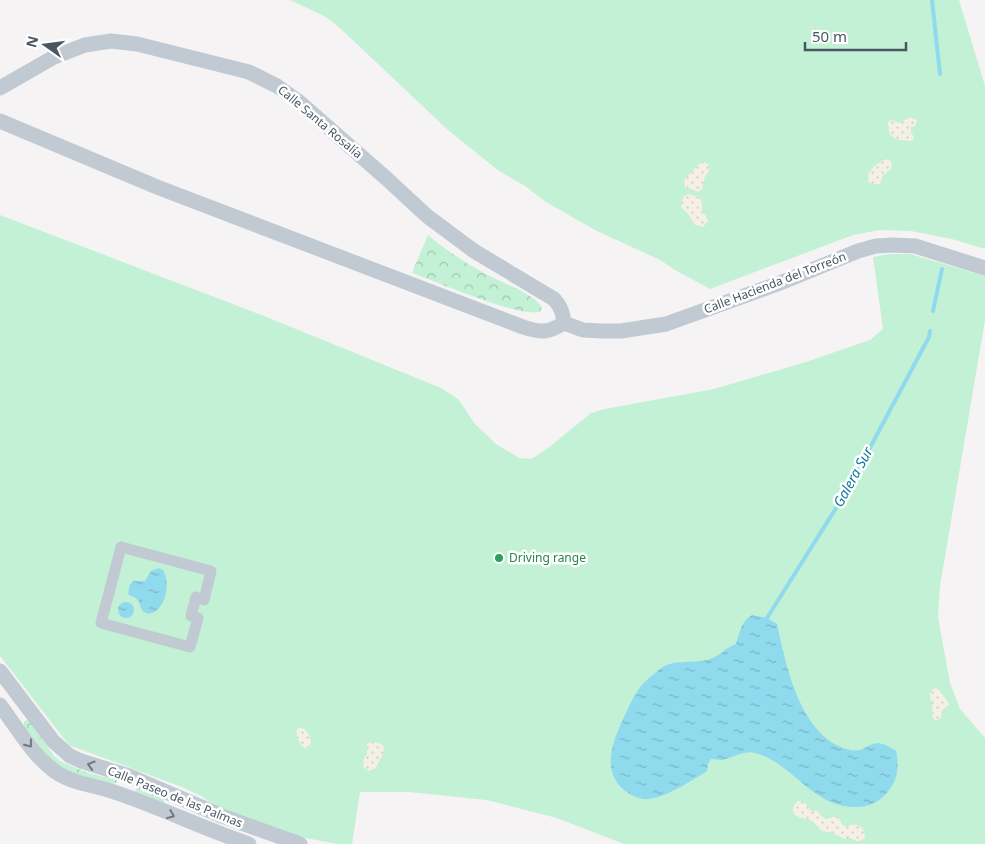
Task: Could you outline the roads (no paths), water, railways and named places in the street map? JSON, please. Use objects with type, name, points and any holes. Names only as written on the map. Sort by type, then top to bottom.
[{"type":"street","name":"Calle Santa Rosalía","points":[[0,88],[54,57],[85,45],[112,41],[137,44],[249,72],[277,86],[298,101],[427,216],[474,251],[554,299],[560,306],[564,324]]},
{"type":"street","points":[[0,121],[166,191],[523,327],[544,332],[564,324]]},
{"type":"street","name":"Calle Hacienda del Torreón","points":[[564,324],[584,330],[602,331],[666,324],[780,283],[858,251],[876,246],[915,246],[985,268]]},
{"type":"street","points":[[121,548],[211,571],[204,600],[196,597],[191,616],[198,618],[190,647],[101,624],[121,548]]},
{"type":"street","name":"Calle Paseo de las Palmas","points":[[0,671],[54,742],[70,756],[129,776],[222,816],[300,844]]},
{"type":"street","points":[[3,714],[25,702]]},
{"type":"street","name":"Calle Paseo de las Palmas","points":[[3,714],[40,758],[62,776],[73,781],[117,792],[216,833],[249,844]]},
{"type":"water","points":[[159,568],[163,570],[165,575],[167,586],[165,597],[157,610],[147,614],[141,608],[137,599],[128,594],[130,584],[134,581],[145,581],[151,571]]},
{"type":"water","points":[[126,602],[134,610],[126,618],[118,610]]},
{"type":"water","points":[[752,615],[767,618],[777,624],[785,660],[798,699],[819,732],[833,743],[850,750],[862,749],[875,743],[881,743],[896,751],[898,764],[895,781],[878,801],[857,807],[828,801],[781,766],[751,752],[722,760],[711,759],[707,771],[679,788],[655,798],[642,799],[635,797],[616,782],[611,762],[614,742],[632,701],[641,686],[666,665],[710,659],[736,644],[743,624]]},
{"type":"waterway","name":"Galera Sur","points":[[932,0],[940,74]]},
{"type":"waterway","name":"Galera Sur","points":[[933,311],[942,269]]},
{"type":"waterway","name":"Galera Sur","points":[[767,618],[848,489],[929,337],[930,331]]},
{"type":"place","name":"Driving range","points":[[499,558]]}]
